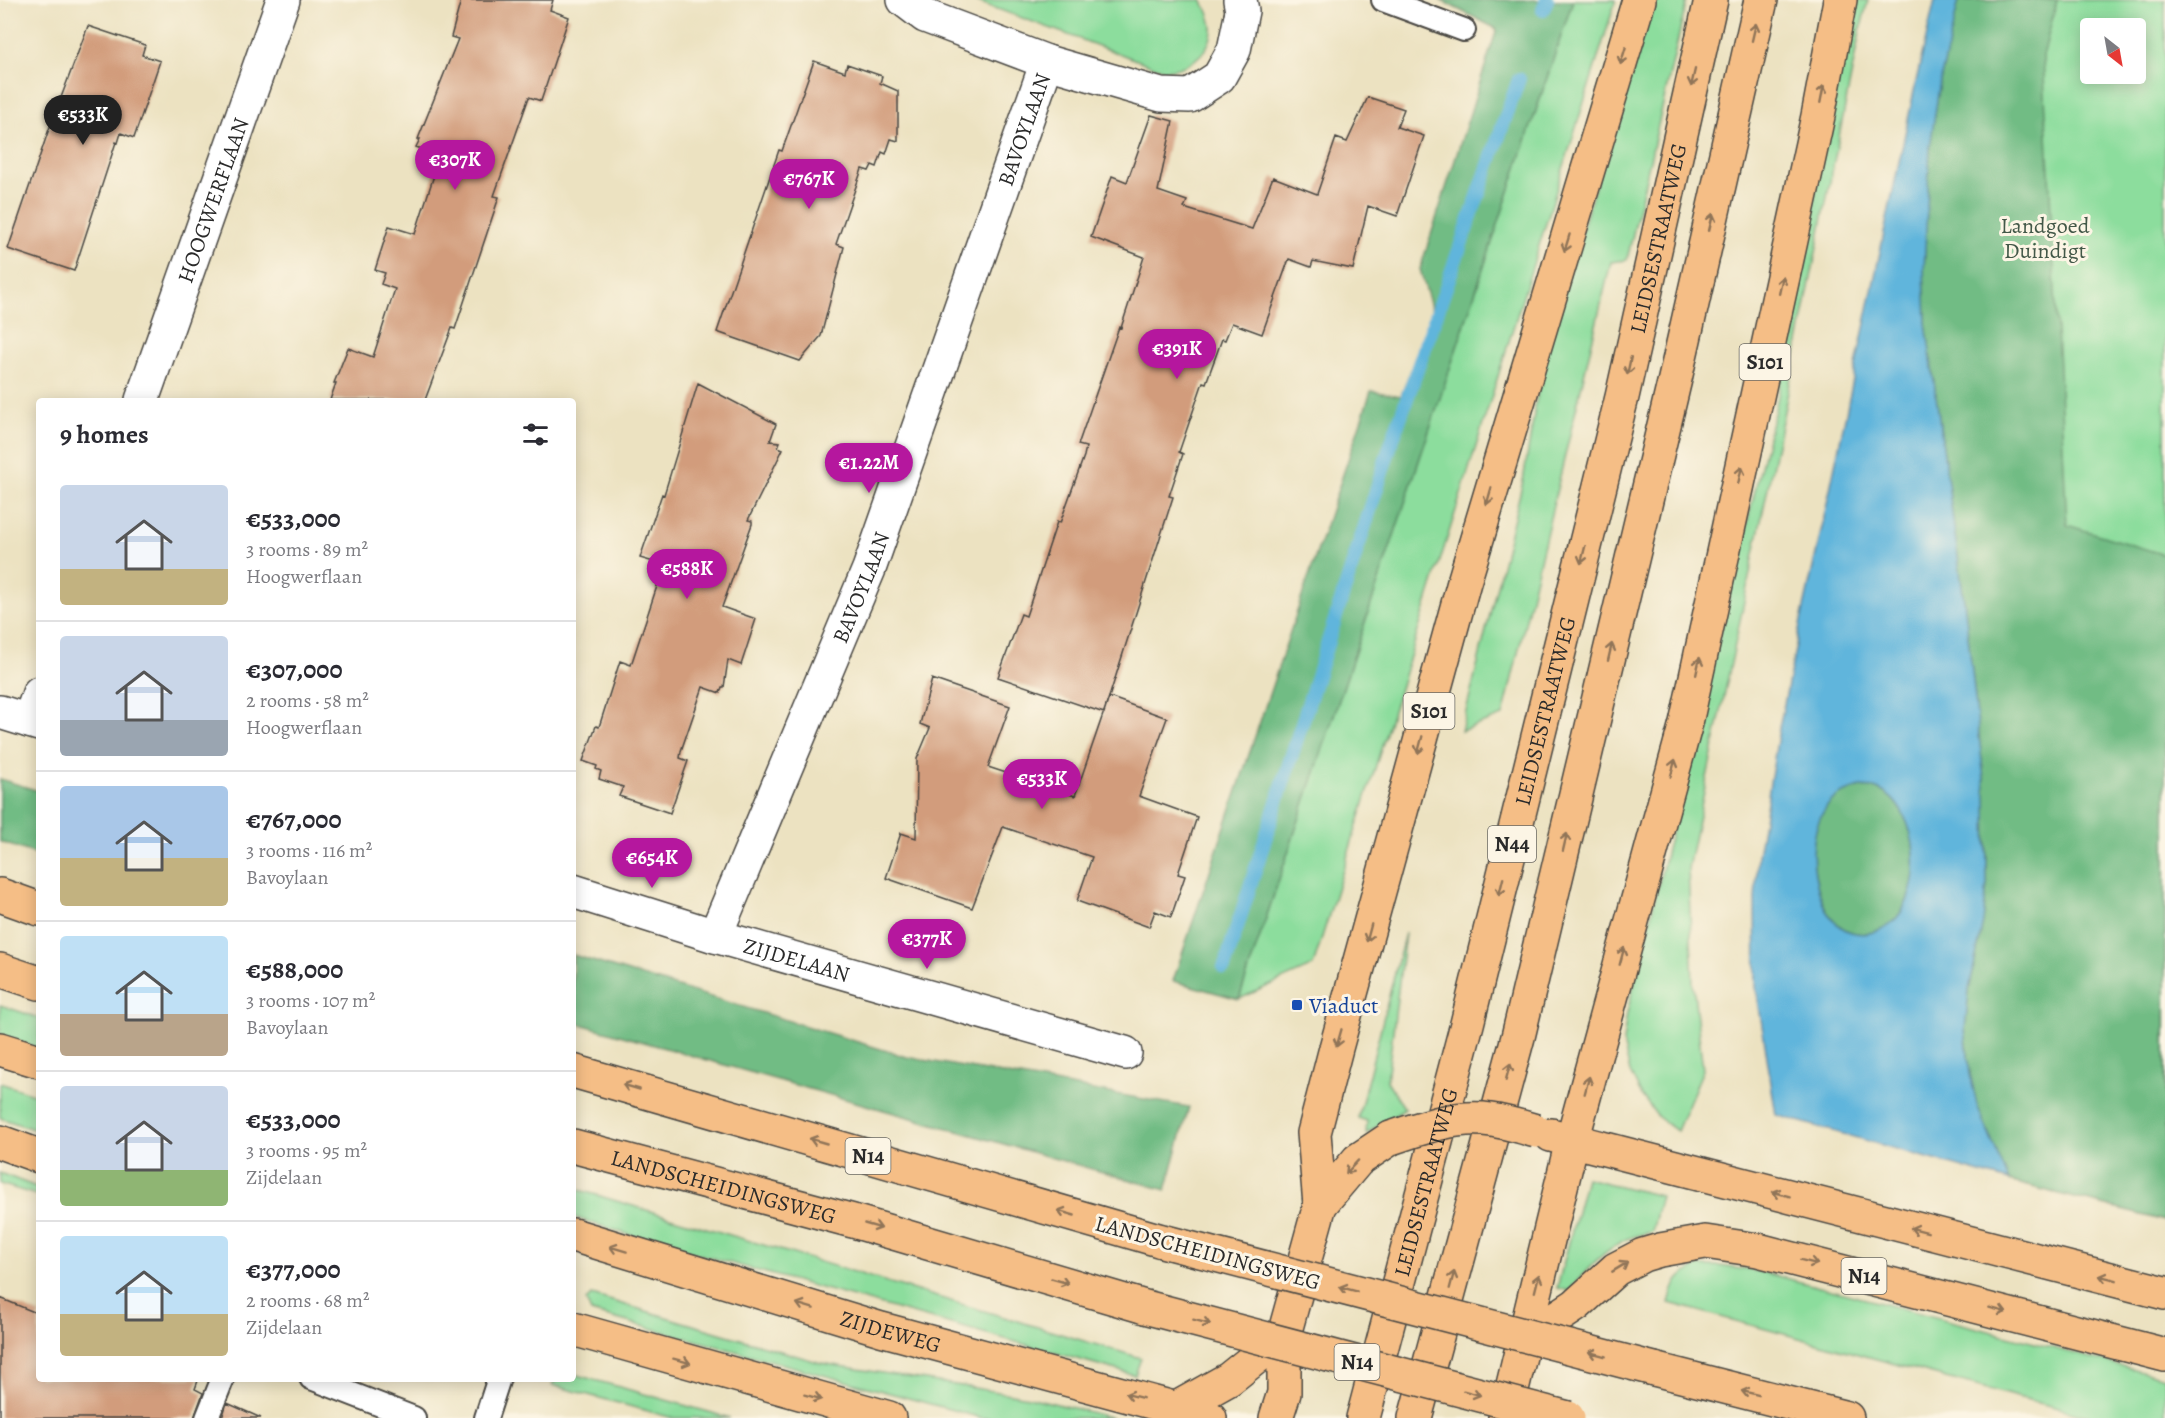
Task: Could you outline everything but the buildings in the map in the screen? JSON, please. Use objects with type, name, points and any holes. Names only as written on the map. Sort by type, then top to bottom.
[{"type":"main road","name":"S101","points":[[1320,1205],[1314,1133],[1336,1048],[1464,582],[1639,0]]},
{"type":"main road","name":"LEIDSESTRAATWEG","points":[[1363,1418],[1476,989],[1622,397],[1711,0]]},
{"type":"main road","name":"N44","points":[[1415,1418],[1518,1037],[1698,280],[1761,0]]},
{"type":"main road","name":"S101","points":[[1572,1141],[1686,723],[1818,116],[1840,0]]},
{"type":"main road","points":[[0,895],[36,908]]},
{"type":"main road","points":[[0,970],[36,982]]},
{"type":"main road","points":[[0,1049],[36,1060]]},
{"type":"main road","name":"LANDSCHEIDINGSWEG","points":[[576,1072],[1162,1241],[1847,1418]]},
{"type":"main road","points":[[1276,1418],[1284,1393],[1284,1335],[1320,1205],[1358,1160],[1391,1138],[1419,1128],[1457,1119],[1491,1120],[1536,1131],[2165,1293]]},
{"type":"main road","points":[[1505,1418],[1572,1141]]},
{"type":"main road","points":[[0,1142],[36,1155]]},
{"type":"main road","name":"LANDSCHEIDINGSWEG","points":[[576,1147],[853,1221],[1145,1307],[1568,1418]]},
{"type":"main road","name":"ZIJDEWEG","points":[[576,1235],[881,1329],[1210,1418]]},
{"type":"main road","name":"N14","points":[[1523,1340],[1576,1305],[1616,1269],[1643,1255],[1705,1242],[1758,1250],[2165,1355]]},
{"type":"main road","points":[[576,1330],[889,1418]]},
{"type":"main road","points":[[1177,1408],[1229,1379],[1284,1335]]},
{"type":"street","name":"HOOGWERFLAAN","points":[[143,398],[283,0]]},
{"type":"street","points":[[904,0],[925,16],[1047,62],[1161,95],[1190,96],[1219,77],[1234,50],[1242,11],[1240,0]]},
{"type":"street","name":"BAVOYLAAN","points":[[715,936],[869,569],[1047,62]]},
{"type":"street","name":"ZIJDELAAN","points":[[576,892],[715,936],[1125,1053]]},
{"type":"lane","points":[[1383,0],[1464,30]]},
{"type":"lane","points":[[207,1418],[221,1382]]},
{"type":"lane","points":[[321,1382],[414,1418]]},
{"type":"lane","points":[[486,1418],[498,1382]]},
{"type":"green space","points":[[973,0],[1202,0],[1211,19],[1212,32],[1206,48],[1195,60],[1180,67],[1164,70]]},
{"type":"green space","points":[[1440,0],[1535,0],[1550,5],[1552,0],[1573,0],[1239,999],[1173,981],[1371,391],[1401,396],[1432,311],[1420,269],[1497,29]]},
{"type":"green space","points":[[1573,0],[1616,0],[1313,966],[1239,999]]},
{"type":"green space","points":[[1651,0],[1687,0],[1627,260],[1611,262],[1503,716],[1461,731],[1523,481],[1543,360]]},
{"type":"green space","points":[[1850,0],[1868,0],[1688,868],[1693,984],[1703,1070],[1677,1131],[1658,1117],[1642,1096],[1630,1072],[1623,1042],[1627,1013],[1777,401]]},
{"type":"green space","name":"Landgoed Duindigt","points":[[1959,0],[2165,0],[2165,1221],[2009,1181],[1977,1106],[1965,608],[1940,81]]},
{"type":"green space","name":"Landgoed Duindigt","points":[[1959,0],[2057,0],[2043,56],[2067,525],[2165,555],[2165,1221],[2009,1181],[1977,1106],[1970,1074],[1965,1028],[1969,990],[1983,922],[1987,883],[1986,798],[1965,608],[1926,323],[1924,270],[1930,147],[1940,81]]},
{"type":"green space","points":[[0,779],[36,790],[36,854],[0,842]]},
{"type":"green space","points":[[1861,787],[1874,788],[1891,798],[1903,813],[1911,834],[1914,856],[1913,879],[1908,900],[1897,918],[1882,929],[1862,934],[1851,932],[1840,926],[1828,912],[1817,883],[1813,856],[1816,830],[1827,807],[1838,795]]},
{"type":"green space","points":[[1405,933],[1387,1081],[1405,1109],[1366,1134],[1367,1121],[1358,1118]]},
{"type":"green space","points":[[576,956],[907,1057],[1189,1107],[1166,1190],[576,1023]]},
{"type":"green space","points":[[0,1005],[36,1017],[36,1048],[0,1035]]},
{"type":"green space","points":[[0,1083],[36,1095],[36,1130],[0,1118]]},
{"type":"green space","points":[[0,1173],[36,1187],[36,1195],[0,1184]]},
{"type":"green space","points":[[1586,1178],[1661,1196],[1652,1232],[1629,1238],[1612,1247],[1569,1291],[1557,1288]]},
{"type":"green space","points":[[576,1189],[1141,1358],[1135,1375],[633,1236],[576,1218]]},
{"type":"green space","points":[[1699,1266],[1720,1266],[1762,1272],[2165,1377],[2165,1418],[2095,1418],[1669,1303],[1678,1280]]},
{"type":"green space","points":[[592,1295],[821,1363],[1029,1397],[1113,1418],[982,1418],[591,1312],[586,1301]]},
{"type":"green space","points":[[576,1375],[730,1418],[673,1418],[552,1385],[554,1382],[576,1382]]},
{"type":"water","points":[[1935,0],[1959,0],[1940,81],[1930,147],[1924,270],[1926,323],[1965,608],[1986,798],[1987,883],[1983,922],[1969,990],[1965,1029],[1970,1074],[1977,1105],[2009,1181],[1776,1115],[1756,987],[1755,899],[1758,856],[1779,729]],"holes":[[[1861,787],[1874,788],[1891,798],[1903,814],[1911,834],[1914,857],[1913,880],[1907,901],[1897,918],[1881,929],[1862,934],[1851,932],[1840,926],[1828,912],[1817,883],[1813,856],[1816,830],[1827,807],[1841,794]]]},
{"type":"waterway","points":[[1543,10],[1547,0]]},
{"type":"waterway","points":[[1224,968],[1390,447],[1519,79]]},
{"type":"place","name":"Viaduct","points":[[1297,1005]]}]
